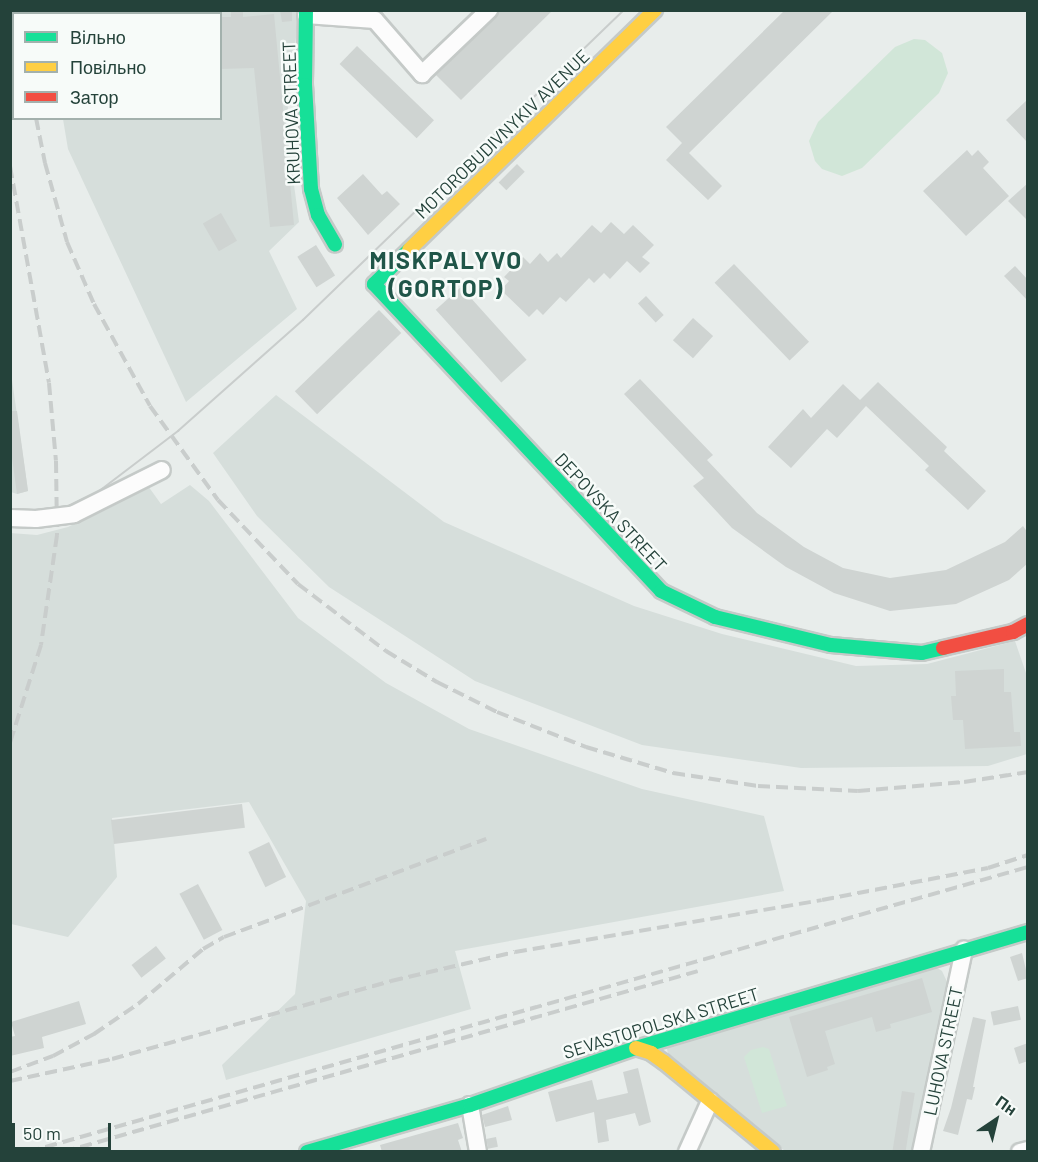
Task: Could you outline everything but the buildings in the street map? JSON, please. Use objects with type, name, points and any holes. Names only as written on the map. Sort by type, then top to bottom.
[{"type":"street","points":[[306,13],[375,15],[422,74],[489,10]]},
{"type":"street","name":"MOTOROBUDIVNYKIV AVENUE","points":[[374,284],[655,10]]},
{"type":"street","name":"KRUHOVA STREET","points":[[306,13],[307,145],[311,189],[318,215],[334,245]]},
{"type":"street","name":"DEPOVSKA STREET","points":[[374,284],[661,591],[715,617],[831,645],[922,653],[1013,632],[1028,624]]},
{"type":"street","points":[[10,518],[36,519],[74,514],[162,470]]},
{"type":"street","name":"SEVASTOPOLSKA STREET","points":[[307,1152],[470,1105],[636,1048],[1028,932]]},
{"type":"street","name":"LUHOVA STREET","points":[[921,1152],[964,950]]},
{"type":"street","points":[[636,1048],[651,1053],[664,1062],[773,1152]]},
{"type":"street","points":[[687,1152],[710,1101]]},
{"type":"street","points":[[470,1105],[478,1152]]},
{"type":"street","points":[[1020,1152],[1028,1150]]},
{"type":"shaded area","points":[[299,11],[286,125],[299,222],[269,251],[297,309],[186,402],[68,149],[63,120],[222,120],[222,12],[46,12]]},
{"type":"shaded area","points":[[10,366],[28,491],[17,494],[11,492]]},
{"type":"shaded area","points":[[276,395],[444,522],[634,606],[722,634],[856,666],[927,664],[1015,641],[1027,676],[1027,754],[988,766],[801,768],[642,745],[475,681],[329,587],[257,516],[213,453]]},
{"type":"shaded area","points":[[190,485],[209,501],[298,618],[386,683],[469,729],[642,789],[764,816],[784,891],[455,951],[471,1009],[226,1080],[222,1065],[295,994],[306,901],[249,802],[112,818],[117,877],[68,937],[11,924],[10,533],[37,535],[68,527],[148,486],[161,504]]},
{"type":"shaded area","points":[[933,965],[942,971],[948,984],[911,1151],[785,1151],[669,1058],[666,1045]]},
{"type":"green space","points":[[914,39],[925,40],[942,53],[948,73],[939,93],[862,168],[842,176],[822,169],[815,161],[809,141],[818,122],[895,47]]},
{"type":"green space","points":[[763,1047],[769,1049],[787,1106],[762,1113],[744,1057],[751,1050]]},
{"type":"tram line","points":[[10,510],[41,514],[67,507],[98,492],[178,431],[303,320],[624,10]]},
{"type":"railway","points":[[36,120],[45,163],[67,242],[94,304],[150,406],[218,500],[298,584],[386,651],[437,682],[497,712],[586,747],[673,773],[758,786],[858,791],[964,782],[1028,772]]},
{"type":"railway","points":[[10,166],[49,383],[56,461],[57,535],[41,645],[10,743]]},
{"type":"railway","points":[[10,1072],[53,1056],[94,1034],[138,1004],[203,949],[224,937],[486,839]]},
{"type":"railway","points":[[10,1081],[112,1059],[391,981],[515,952],[822,900],[988,868],[1028,855]]},
{"type":"railway","points":[[28,1152],[1028,867]]},
{"type":"railway","points":[[63,1152],[698,971]]},
{"type":"traffic: fast","points":[[306,10],[305,85],[311,189],[318,215],[335,245]]},
{"type":"traffic: fast","points":[[409,250],[374,284],[661,591],[715,617],[831,645],[922,653],[943,648]]},
{"type":"traffic: fast","points":[[307,1152],[470,1105],[636,1048],[1028,932]]},
{"type":"traffic: slow","points":[[409,250],[655,10]]},
{"type":"traffic: slow","points":[[636,1048],[651,1053],[664,1062],[773,1152]]},
{"type":"traffic: jam","points":[[943,648],[1013,632],[1028,624]]},
{"type":"district","name":"MISKPALYVO (GORTOP)","points":[[446,274]]}]
